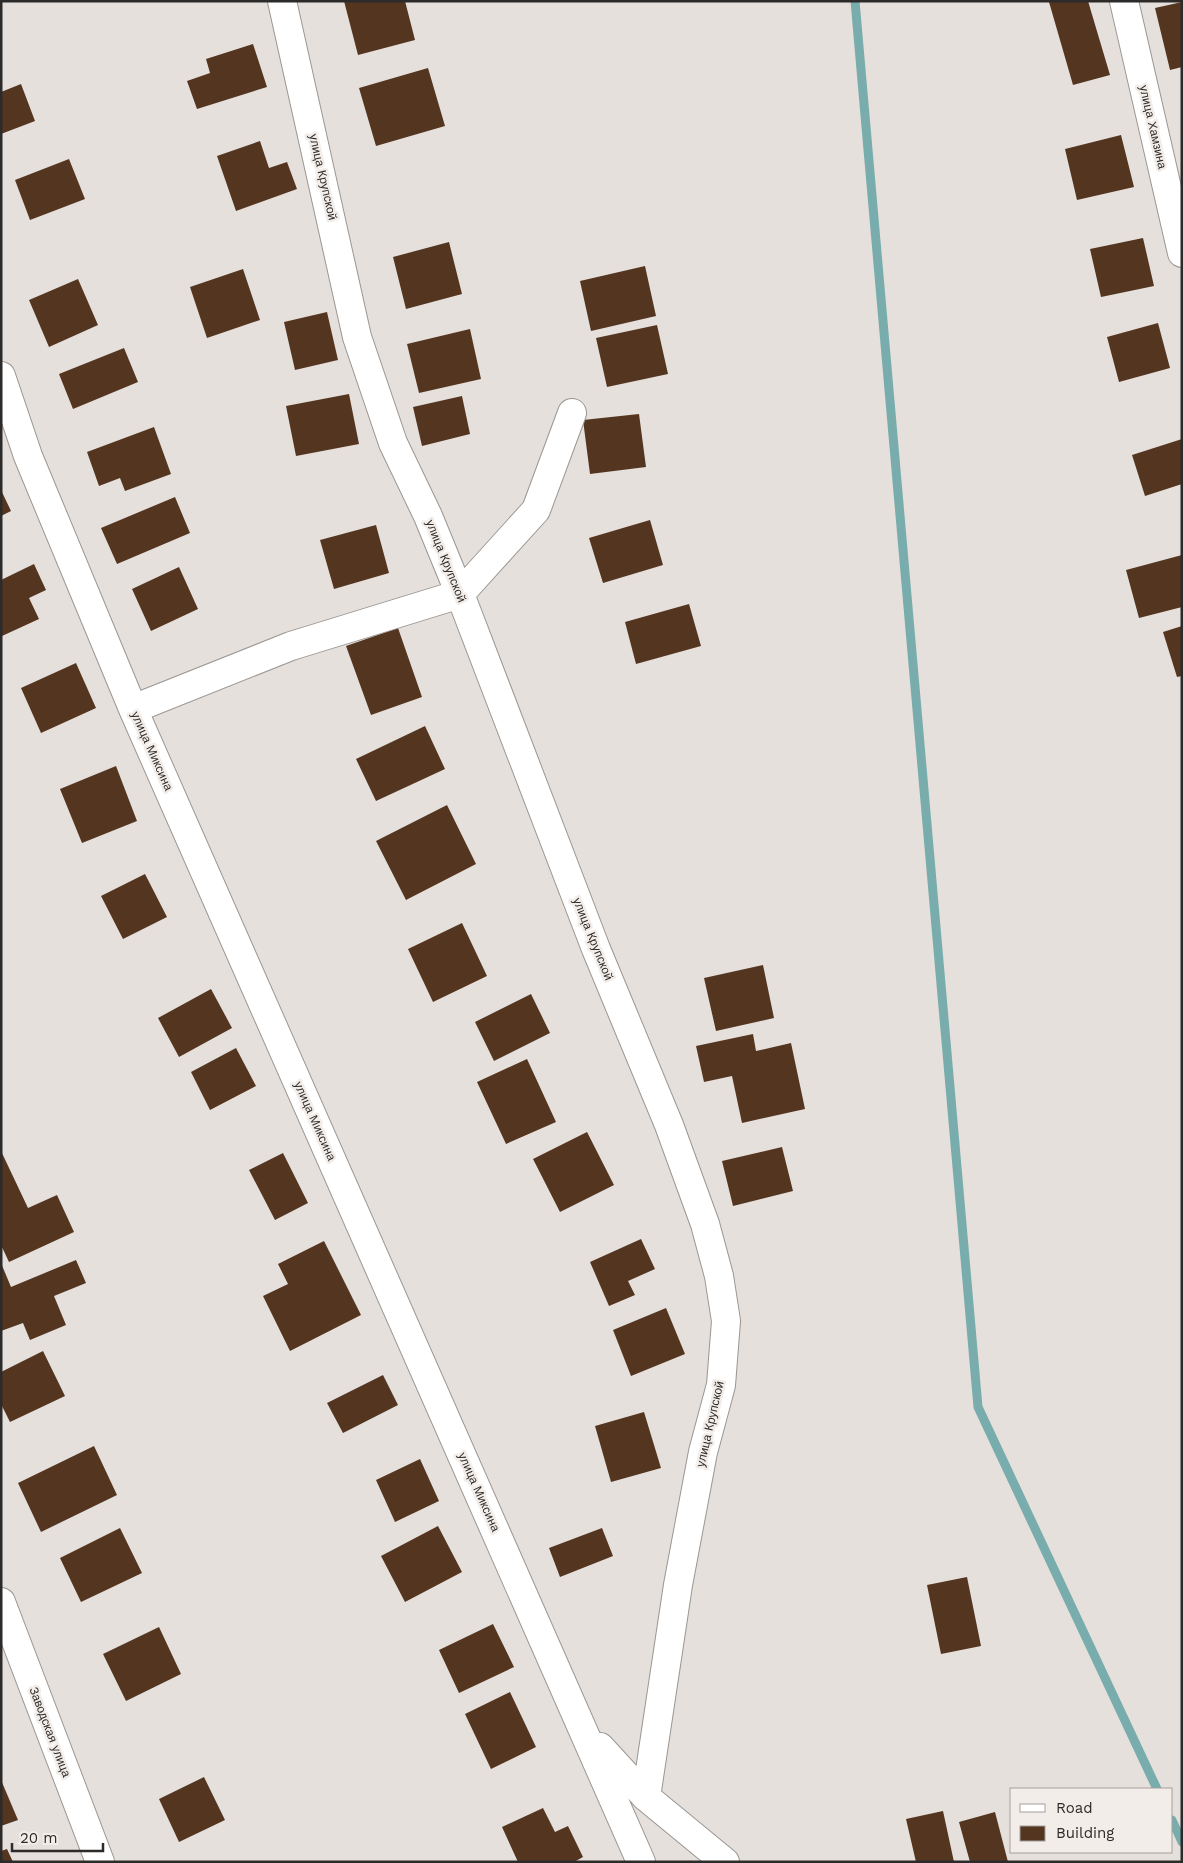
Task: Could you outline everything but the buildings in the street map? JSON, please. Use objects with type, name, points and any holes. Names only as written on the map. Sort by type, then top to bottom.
[{"type":"street","name":"улица Крупской","points":[[282,1],[357,337],[393,443],[428,516],[460,594],[596,949],[669,1125],[705,1224],[719,1276],[726,1321],[720,1386],[703,1452],[678,1585],[646,1797]]},
{"type":"street","name":"улица Хамзина","points":[[1124,1],[1182,253]]},
{"type":"street","name":"улица Миксина","points":[[1,376],[28,456],[133,709],[585,1731],[641,1862]]},
{"type":"street","points":[[133,709],[290,646],[460,594],[536,510],[572,413]]},
{"type":"street","name":"Заводская улица","points":[[1,1602],[100,1862]]},
{"type":"street","points":[[585,1731],[646,1797],[725,1862]]},
{"type":"waterway","points":[[855,1],[978,1407],[1157,1788]]},
{"type":"waterway","points":[[1173,1822],[1182,1842]]}]
